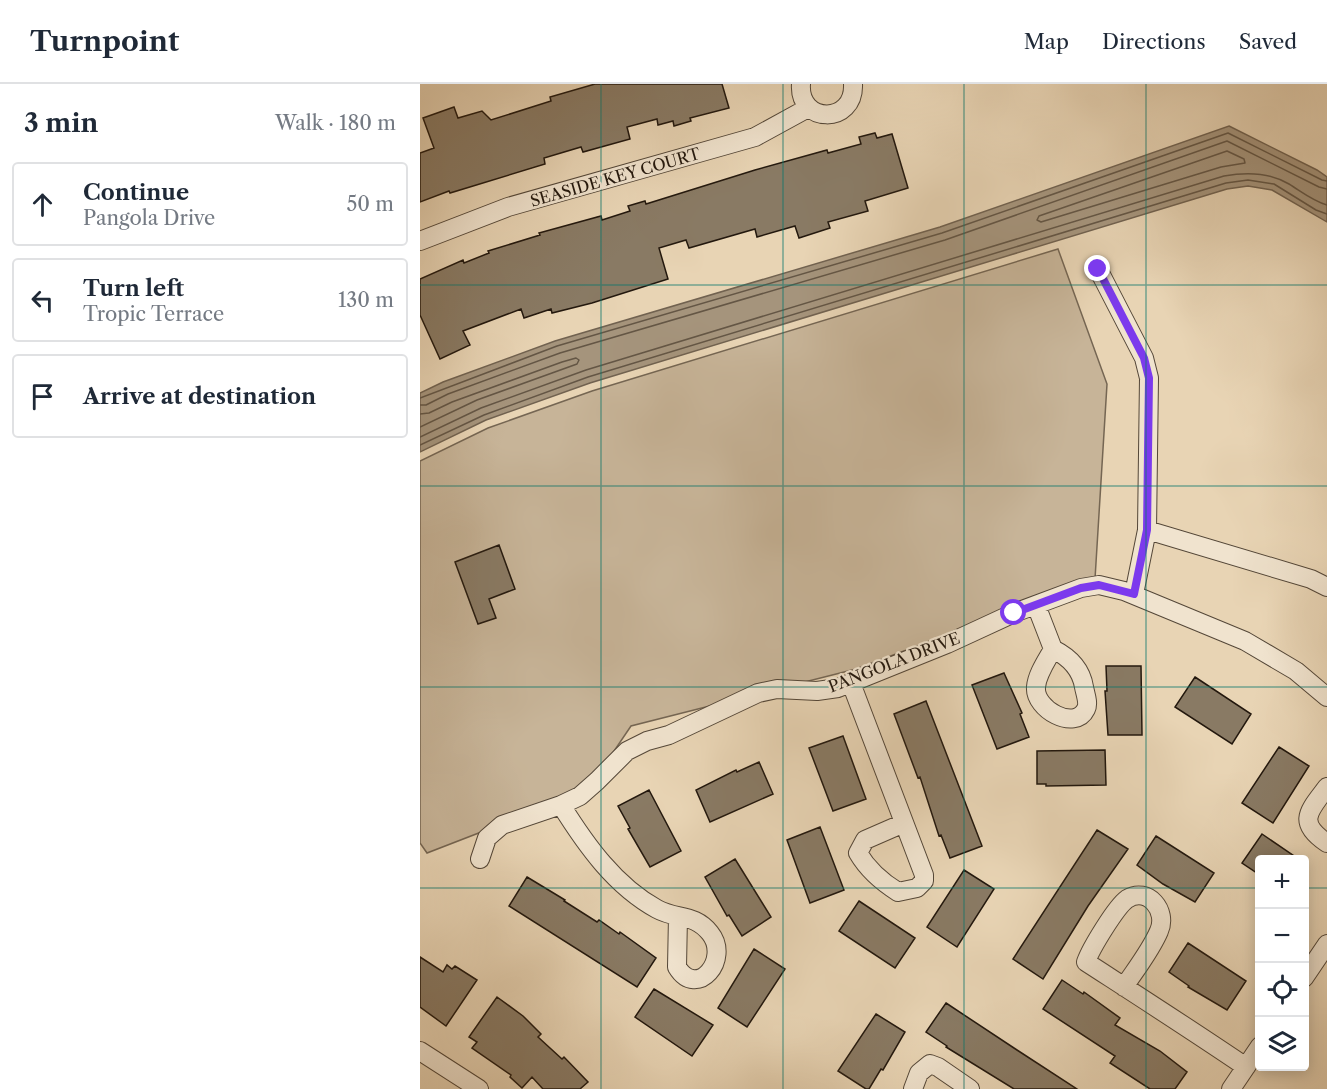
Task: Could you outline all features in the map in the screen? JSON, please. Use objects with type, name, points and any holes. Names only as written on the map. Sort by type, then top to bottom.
[{"type":"street","points":[[801,84],[800,91],[808,108],[824,115],[842,111],[849,104],[853,84]]},
{"type":"street","name":"SEASIDE KEY COURT","points":[[420,241],[508,207],[755,137],[808,108]]},
{"type":"street","points":[[1098,269],[1144,358],[1149,378],[1147,530],[1134,594]]},
{"type":"street","points":[[1147,530],[1311,579],[1327,587]]},
{"type":"street","name":"PANGOLA DRIVE","points":[[480,860],[488,838],[502,825],[561,806],[580,796],[627,751],[647,741],[669,735],[758,693],[777,689],[817,691],[838,688],[947,644],[1036,604],[1081,588],[1099,585],[1134,594],[1245,641],[1296,671],[1327,697]]},
{"type":"street","points":[[1036,604],[1053,649]]},
{"type":"street","points":[[851,683],[904,823]]},
{"type":"street","points":[[1327,787],[1311,809],[1308,821],[1314,834],[1327,843]]},
{"type":"street","points":[[561,806],[584,842],[628,889],[659,910],[678,916]]},
{"type":"street","points":[[1124,987],[1160,930],[1162,917],[1160,908],[1152,900],[1139,895],[1127,900],[1111,918],[1089,952],[1086,962],[1124,987],[1246,1067]]},
{"type":"street","points":[[1309,972],[1327,944]]},
{"type":"street","points":[[420,1051],[479,1089]]},
{"type":"street","points":[[1231,1089],[1255,1054]]},
{"type":"street","points":[[913,1089],[919,1073],[930,1064],[970,1089]]},
{"type":"shaded area","points":[[1058,249],[1107,384],[1095,579],[856,669],[631,726],[587,791],[427,853],[420,843],[420,461],[488,428],[592,391]]},
{"type":"water","points":[[1229,126],[1327,177],[1327,222],[1272,190],[1248,186],[1227,189],[590,383],[486,420],[420,452],[420,393],[443,382],[555,341],[940,227]]},
{"type":"building","points":[[595,84],[722,84],[729,108],[690,118],[691,121],[674,126],[673,121],[658,125],[657,119],[627,127],[630,139],[583,152],[581,147],[544,158],[545,164],[450,193],[449,191],[420,202],[420,153],[434,148],[423,118],[454,107],[458,118],[482,111],[491,120],[551,101],[550,97]]},
{"type":"building","points":[[875,133],[877,138],[892,134],[908,188],[865,201],[868,211],[828,222],[830,228],[799,238],[795,226],[757,237],[755,229],[689,248],[686,240],[659,248],[668,279],[552,313],[551,309],[524,318],[521,309],[463,331],[470,345],[440,359],[420,315],[420,279],[463,260],[464,263],[489,253],[488,251],[540,235],[539,233],[601,216],[602,220],[630,211],[628,206],[645,201],[646,204],[755,170],[827,150],[828,153],[861,144],[859,137]]},
{"type":"building","points":[[499,545],[515,589],[489,599],[496,618],[478,624],[455,562]]},
{"type":"building","points":[[1106,666],[1141,666],[1142,735],[1108,735]]},
{"type":"building","points":[[1004,673],[1022,713],[1020,714],[1029,737],[997,749],[972,685]]},
{"type":"building","points":[[1195,677],[1251,714],[1232,744],[1175,707]]},
{"type":"building","points":[[926,701],[982,846],[950,858],[941,835],[939,836],[920,777],[918,778],[894,714]]},
{"type":"building","points":[[843,736],[866,799],[833,811],[809,748]]},
{"type":"building","points":[[1279,747],[1309,766],[1273,823],[1242,803]]},
{"type":"building","points":[[1105,750],[1106,785],[1046,786],[1046,784],[1037,784],[1037,751]]},
{"type":"building","points":[[759,762],[773,794],[710,822],[696,790],[736,770],[737,772]]},
{"type":"building","points":[[649,790],[681,851],[650,867],[628,829],[630,828],[618,806]]},
{"type":"building","points":[[820,827],[844,890],[810,903],[787,840]]},
{"type":"building","points":[[1097,830],[1128,849],[1088,906],[1043,979],[1013,959]]},
{"type":"building","points":[[1262,834],[1293,855],[1255,855],[1255,872],[1242,863]]},
{"type":"building","points":[[1156,836],[1214,873],[1195,902],[1163,884],[1137,865]]},
{"type":"building","points":[[735,859],[771,917],[742,936],[729,915],[727,916],[705,877]]},
{"type":"building","points":[[964,870],[994,889],[957,947],[927,927]]},
{"type":"building","points":[[527,877],[597,922],[599,920],[619,934],[620,932],[656,958],[637,987],[509,906]]},
{"type":"building","points":[[859,901],[915,938],[895,968],[839,931]]},
{"type":"building","points":[[1188,943],[1246,981],[1227,1010],[1188,987],[1169,972]]},
{"type":"building","points":[[754,949],[785,969],[747,1027],[718,1008]]},
{"type":"building","points":[[420,957],[443,972],[447,965],[452,969],[455,966],[477,980],[446,1026],[420,1007]]},
{"type":"building","points":[[1062,980],[1083,994],[1084,992],[1120,1018],[1115,1025],[1160,1051],[1187,1072],[1175,1089],[1150,1089],[1110,1063],[1115,1056],[1043,1009]]},
{"type":"building","points":[[654,989],[713,1025],[692,1056],[635,1017]]},
{"type":"building","points":[[497,997],[523,1016],[541,1034],[538,1037],[562,1059],[564,1057],[588,1082],[580,1089],[543,1089],[532,1077],[522,1088],[510,1077],[511,1075],[472,1048],[477,1042],[469,1037]]},
{"type":"building","points":[[946,1003],[1077,1089],[1014,1089],[946,1047],[926,1032]]},
{"type":"building","points":[[876,1014],[905,1032],[883,1070],[881,1069],[869,1089],[866,1089],[838,1071]]},
{"type":"route","points":[[1014,613],[1081,588],[1099,585],[1134,594],[1147,530],[1149,378],[1144,358],[1098,269]]}]
